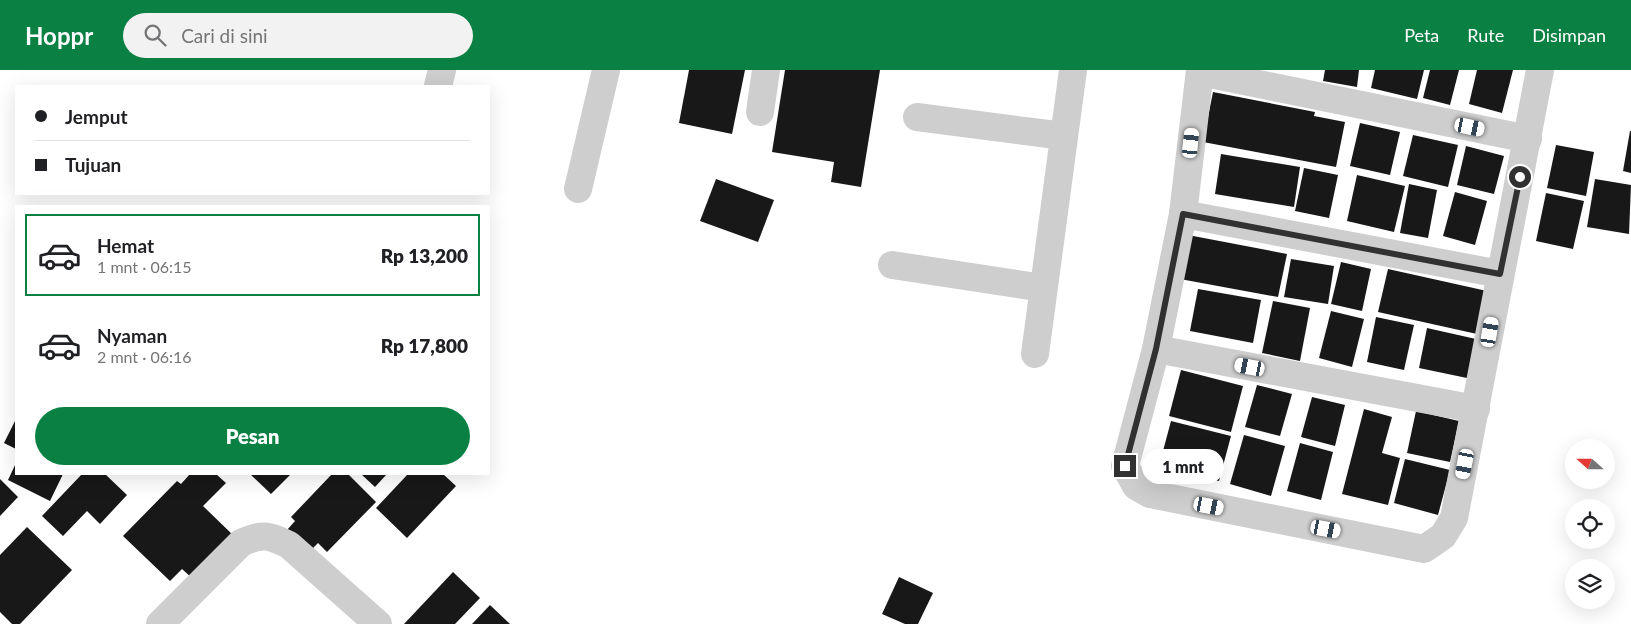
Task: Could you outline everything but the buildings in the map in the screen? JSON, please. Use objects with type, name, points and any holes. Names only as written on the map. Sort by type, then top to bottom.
[{"type":"street","points":[[438,85],[442,70]]},
{"type":"street","points":[[578,189],[606,70]]},
{"type":"street","points":[[760,112],[766,70]]},
{"type":"street","points":[[1035,354],[1073,70]]},
{"type":"street","points":[[1528,139],[1200,71],[1183,214],[1156,349],[1125,466],[1136,486],[1150,494],[1424,549],[1443,536],[1454,518],[1500,274],[1528,139],[1540,70]]},
{"type":"street","points":[[917,117],[1064,136]]},
{"type":"street","points":[[1183,214],[1500,274]]},
{"type":"street","points":[[892,265],[1043,288]]},
{"type":"street","points":[[1156,349],[1476,409]]},
{"type":"street","points":[[160,624],[241,543],[256,536],[273,536],[290,545],[378,624]]},
{"type":"route","points":[[1125,466],[1156,349],[1183,214],[1500,274],[1520,177]]}]
